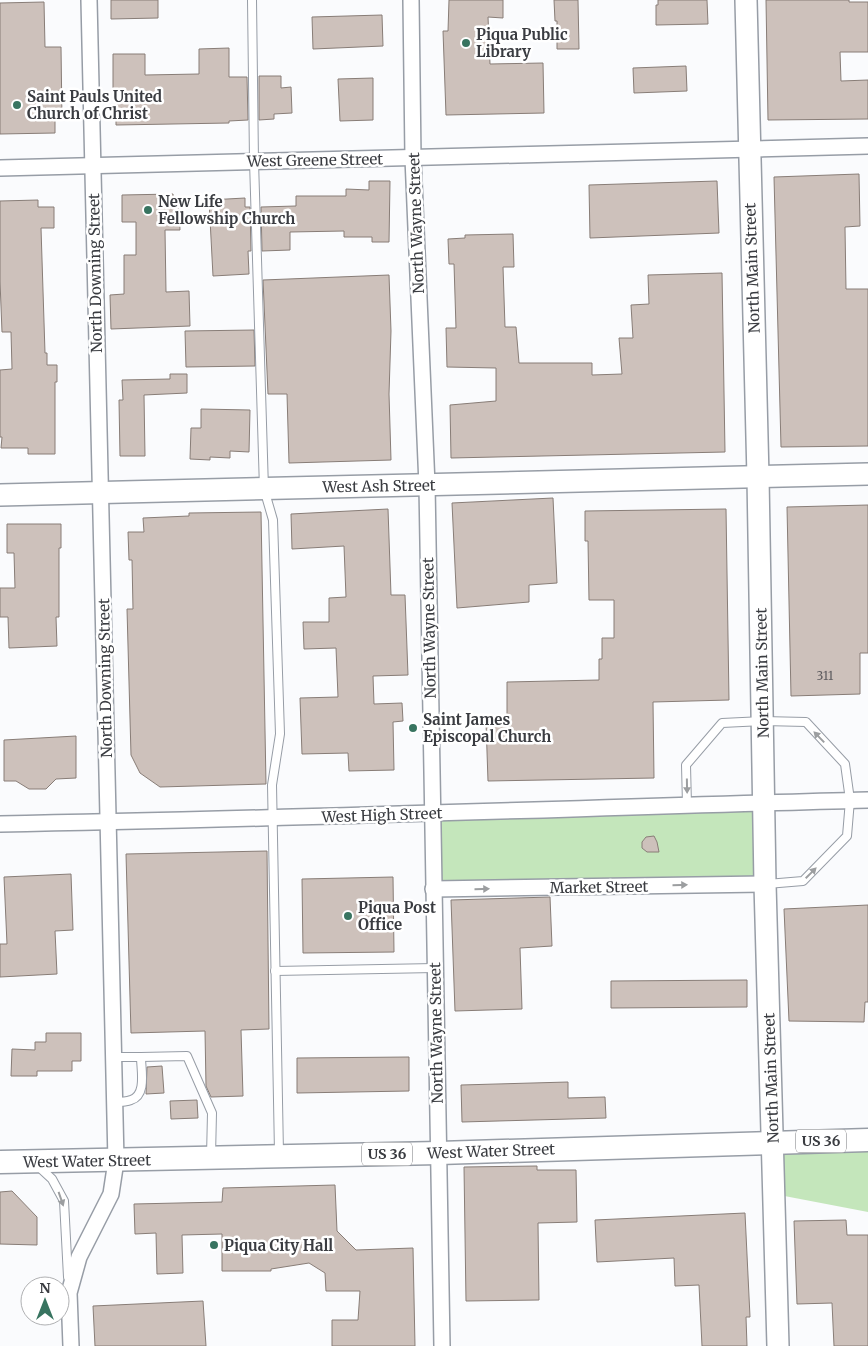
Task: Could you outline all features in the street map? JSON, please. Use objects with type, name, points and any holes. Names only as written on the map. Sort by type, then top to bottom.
[{"type":"main road","name":"US 36","points":[[773,1143],[868,1140]]},
{"type":"main road","name":"West Water Street","points":[[0,1162],[116,1161],[279,1155],[439,1153],[773,1143]]},
{"type":"street","name":"North Downing Street","points":[[70,1289],[79,1257],[111,1194],[116,1161],[89,0]]},
{"type":"street","name":"North Wayne Street","points":[[411,0],[413,158],[426,485],[442,1346]]},
{"type":"street","name":"North Main Street","points":[[746,0],[758,477],[765,884],[778,1346]]},
{"type":"street","name":"West Greene Street","points":[[0,168],[868,146]]},
{"type":"street","name":"West Ash Street","points":[[0,495],[868,474]]},
{"type":"street","name":"West High Street","points":[[0,824],[273,819],[433,812],[868,800]]},
{"type":"street","name":"Market Street","points":[[433,889],[765,884]]},
{"type":"street","name":"North Downing Street","points":[[70,1320],[71,1346]]},
{"type":"lane","points":[[252,0],[254,161],[264,489],[273,520],[280,734],[272,785],[279,1155]]},
{"type":"lane","points":[[687,805],[686,765],[722,723],[762,721],[806,722],[846,764],[850,800],[847,836],[803,881],[765,884]]},
{"type":"lane","points":[[275,971],[435,968]]},
{"type":"lane","points":[[114,1057],[187,1056],[212,1114],[211,1158]]},
{"type":"lane","points":[[115,1102],[131,1100],[139,1096],[142,1091],[141,1057]]},
{"type":"lane","points":[[32,1161],[52,1179],[64,1201],[68,1276]]},
{"type":"green space","points":[[764,802],[765,884],[433,889],[433,813]]},
{"type":"green space","points":[[868,1140],[868,1212],[774,1194],[773,1143]]},
{"type":"building","points":[[111,0],[158,0],[158,18],[111,19]]},
{"type":"building","points":[[449,0],[503,0],[503,18],[488,17],[490,64],[543,63],[544,113],[446,115],[443,31],[448,31]]},
{"type":"building","points":[[554,0],[578,0],[579,49],[557,49],[557,21],[555,21]]},
{"type":"building","points":[[658,0],[707,0],[708,24],[656,25],[656,5],[658,5]]},
{"type":"building","points":[[766,0],[849,0],[849,2],[868,2],[868,52],[840,52],[841,81],[868,80],[868,119],[768,120]]},
{"type":"building","points":[[44,2],[45,47],[61,47],[62,120],[55,120],[55,133],[0,134],[0,3]]},
{"type":"building","points":[[382,15],[383,46],[313,49],[312,17]]},
{"type":"building","points":[[229,48],[229,77],[247,77],[248,120],[229,121],[229,123],[116,125],[116,90],[113,90],[113,54],[145,54],[145,75],[199,74],[199,49]]},
{"type":"building","points":[[686,66],[687,91],[634,93],[633,68]]},
{"type":"building","points":[[259,76],[281,76],[281,88],[291,87],[292,113],[274,114],[274,119],[259,120]]},
{"type":"building","points":[[373,78],[373,120],[340,121],[338,79]]},
{"type":"building","points":[[859,174],[860,226],[845,227],[846,289],[868,289],[868,446],[781,447],[774,177]]},
{"type":"building","points":[[369,181],[390,181],[389,242],[372,242],[372,237],[344,237],[344,231],[290,232],[290,250],[262,251],[261,207],[296,206],[296,196],[346,196],[346,189],[369,190]]},
{"type":"building","points":[[717,181],[719,233],[590,238],[589,185]]},
{"type":"building","points":[[173,194],[174,205],[179,205],[180,230],[165,230],[166,292],[189,291],[190,326],[111,329],[110,295],[124,294],[124,255],[136,255],[136,222],[122,222],[122,195]]},
{"type":"building","points":[[245,198],[245,207],[250,207],[251,251],[248,251],[249,274],[213,276],[209,200]]},
{"type":"building","points":[[38,200],[38,207],[54,207],[54,228],[41,228],[45,353],[47,353],[47,365],[57,365],[57,382],[55,382],[55,454],[28,454],[28,448],[1,448],[2,437],[0,437],[0,370],[12,369],[11,332],[2,332],[0,201]]},
{"type":"building","points":[[513,234],[514,267],[503,267],[505,327],[516,327],[519,363],[592,363],[592,375],[622,374],[619,338],[633,338],[631,305],[649,304],[648,275],[722,273],[725,452],[451,458],[450,405],[496,401],[496,368],[447,367],[446,328],[456,328],[454,264],[449,264],[448,239],[465,238],[465,235]]},
{"type":"building","points":[[389,275],[391,460],[289,463],[287,394],[268,394],[263,280]]},
{"type":"building","points":[[254,330],[255,366],[186,367],[185,331]]},
{"type":"building","points":[[170,374],[187,374],[187,393],[144,395],[145,456],[120,456],[119,400],[123,400],[122,380],[170,379]]},
{"type":"building","points":[[201,409],[250,410],[249,452],[230,451],[230,458],[190,459],[191,428],[201,428]]},
{"type":"building","points":[[553,498],[557,583],[529,585],[529,602],[457,608],[452,503]]},
{"type":"building","points":[[868,505],[868,653],[860,653],[860,694],[791,696],[787,507]]},
{"type":"building","points":[[388,509],[391,595],[405,595],[408,675],[373,676],[374,704],[402,703],[403,721],[393,722],[394,770],[349,771],[348,753],[302,754],[300,698],[338,697],[336,648],[304,649],[303,622],[329,622],[329,598],[346,597],[344,546],[292,549],[291,514]]},
{"type":"building","points":[[726,509],[729,700],[653,702],[654,778],[488,781],[486,722],[507,722],[507,682],[599,680],[602,638],[614,638],[614,600],[589,600],[588,541],[585,541],[585,511]]},
{"type":"building","points":[[261,512],[266,784],[160,787],[140,773],[131,755],[127,609],[133,609],[132,560],[129,560],[128,532],[144,532],[143,518],[189,516],[189,513]]},
{"type":"building","points":[[7,524],[61,524],[59,617],[56,617],[57,646],[9,648],[8,617],[0,617],[0,588],[15,588],[14,553],[7,553]]},
{"type":"building","points":[[76,736],[76,778],[56,779],[46,789],[29,789],[16,781],[4,781],[4,740]]},
{"type":"building","points":[[654,836],[659,852],[647,852],[642,848],[642,842],[646,837]]},
{"type":"building","points":[[267,851],[269,1029],[241,1030],[243,1096],[211,1097],[206,1086],[205,1031],[131,1033],[126,854]]},
{"type":"building","points":[[71,874],[73,930],[55,931],[57,974],[0,977],[0,944],[7,944],[4,877]]},
{"type":"building","name":"Piqua Post Office","points":[[393,877],[394,952],[303,953],[302,879]]},
{"type":"building","points":[[550,897],[552,946],[520,948],[522,1009],[455,1011],[451,900]]},
{"type":"building","points":[[868,905],[868,1002],[865,1002],[864,1022],[789,1021],[784,909]]},
{"type":"building","points":[[747,980],[747,1007],[611,1008],[611,981]]},
{"type":"building","points":[[46,1033],[81,1033],[81,1061],[72,1061],[72,1071],[37,1071],[37,1076],[11,1076],[12,1049],[35,1050],[35,1042],[46,1042]]},
{"type":"building","points":[[409,1057],[409,1091],[297,1093],[297,1058]]},
{"type":"building","points":[[162,1066],[164,1093],[146,1094],[147,1067]]},
{"type":"building","points":[[568,1082],[568,1098],[605,1097],[606,1118],[462,1122],[461,1085]]},
{"type":"building","points":[[197,1100],[198,1118],[171,1119],[170,1101]]},
{"type":"building","points":[[537,1166],[537,1170],[576,1170],[577,1222],[538,1223],[539,1300],[466,1301],[464,1167]]},
{"type":"building","points":[[335,1185],[337,1231],[356,1250],[413,1248],[415,1346],[332,1346],[332,1320],[358,1320],[360,1291],[326,1291],[325,1273],[309,1263],[271,1269],[271,1271],[222,1271],[222,1234],[182,1235],[183,1273],[157,1274],[156,1233],[135,1234],[134,1204],[222,1202],[223,1188]]},
{"type":"building","points":[[12,1191],[37,1217],[37,1245],[0,1244],[0,1192]]},
{"type":"building","points":[[745,1213],[750,1317],[746,1317],[747,1346],[702,1346],[699,1285],[675,1286],[674,1258],[597,1262],[595,1220]]},
{"type":"building","points":[[846,1220],[847,1235],[868,1235],[868,1346],[834,1346],[832,1303],[797,1304],[794,1221]]},
{"type":"building","points":[[203,1301],[206,1346],[95,1346],[93,1306]]},
{"type":"place","name":"Piqua Public Library","points":[[466,43]]},
{"type":"place","name":"Saint Pauls United Church of Christ","points":[[17,105]]},
{"type":"place","name":"New Life Fellowship Church","points":[[148,210]]},
{"type":"place","name":"Saint James Episcopal Church","points":[[413,728]]},
{"type":"place","name":"Piqua Post Office","points":[[348,916]]},
{"type":"place","name":"Piqua City Hall","points":[[214,1245]]}]
